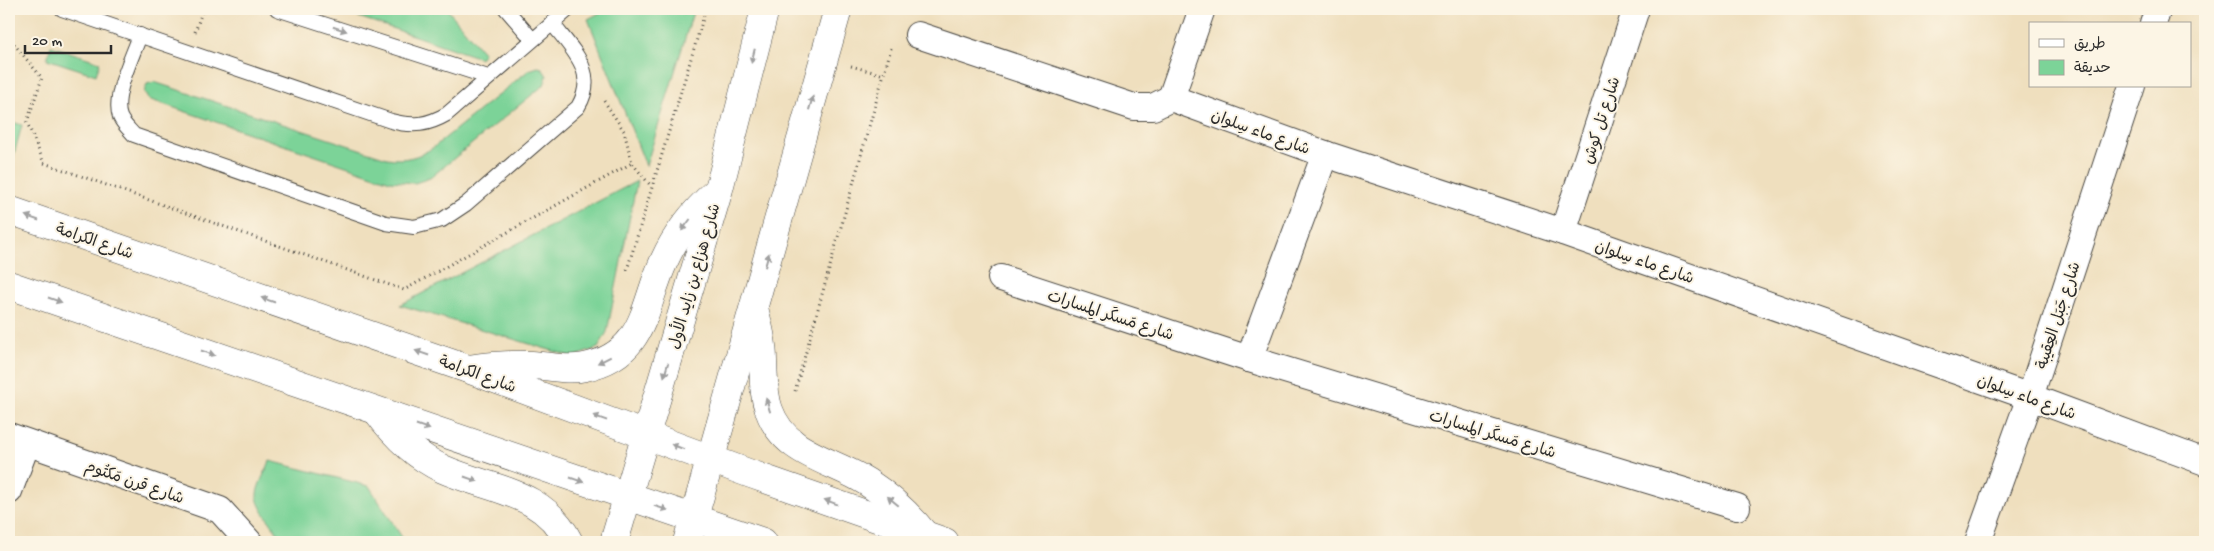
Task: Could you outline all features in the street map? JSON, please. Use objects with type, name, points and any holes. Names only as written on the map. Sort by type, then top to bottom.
[{"type":"main road","name":"شارع هزاع بن زايد الأول","points":[[614,542],[719,189],[765,9]]},
{"type":"main road","points":[[691,530],[838,9]]},
{"type":"main road","points":[[468,369],[511,364],[570,369],[600,362],[614,355],[626,345],[644,318],[656,281],[675,240],[702,204],[719,189]]},
{"type":"main road","name":"شارع الكرامة","points":[[9,210],[468,369],[711,459],[936,539]]},
{"type":"main road","points":[[9,285],[628,497],[691,530],[763,542]]},
{"type":"main road","points":[[754,306],[762,342],[766,401],[774,422],[781,433],[801,450],[848,471],[883,493],[936,539]]},
{"type":"main road","points":[[377,411],[400,439],[428,461],[444,469],[519,496],[544,509],[554,519],[569,542]]},
{"type":"street","points":[[906,36],[1134,107],[1153,107],[1171,98],[1202,9]]},
{"type":"street","name":"شارع تل كوش","points":[[1563,232],[1636,9]]},
{"type":"street","points":[[2154,22],[2158,9]]},
{"type":"street","name":"شارع جَبَل العِقيبة","points":[[1978,542],[2030,397],[2131,88]]},
{"type":"street","name":"شارع ماء سِلوان","points":[[1171,98],[1325,154],[1563,232],[2030,397],[2205,462]]},
{"type":"street","points":[[1249,359],[1325,154]]},
{"type":"street","name":"شارع مَسكَر المِسارات","points":[[1000,278],[1249,359],[1738,507]]},
{"type":"street","points":[[9,492],[18,439]]},
{"type":"street","name":"شارع قرن مَكتُوم","points":[[18,439],[220,510],[250,542]]},
{"type":"lane","points":[[62,9],[403,125],[414,126],[437,120],[447,114],[568,9]]},
{"type":"lane","points":[[277,9],[488,77]]},
{"type":"lane","points":[[506,9],[532,39]]},
{"type":"lane","points":[[140,35],[118,102],[119,115],[125,126],[134,135],[400,227],[428,225],[442,220],[466,204],[578,107],[585,93],[586,76],[583,66],[552,23]]},
{"type":"path","points":[[625,278],[706,9]]},
{"type":"path","points":[[774,422],[788,413],[884,75],[906,36]]},
{"type":"path","points":[[824,58],[884,75]]},
{"type":"path","points":[[586,76],[622,126],[632,162],[651,187]]},
{"type":"green space","points":[[335,9],[447,9],[484,53],[480,58]]},
{"type":"green space","points":[[607,9],[694,9],[646,166],[588,19]]},
{"type":"green space","points":[[51,46],[100,62],[96,75],[47,59]]},
{"type":"green space","points":[[538,67],[542,68],[547,76],[544,85],[430,178],[415,183],[390,181],[148,99],[144,92],[147,84],[154,82],[387,158],[400,159],[417,156],[434,147],[529,70]]},
{"type":"green space","points":[[9,121],[22,125],[11,166],[9,165]]},
{"type":"green space","points":[[637,181],[607,332],[598,348],[573,357],[400,305]]},
{"type":"green space","points":[[270,461],[369,486],[405,542],[284,542],[263,512],[258,500],[259,486]]}]
